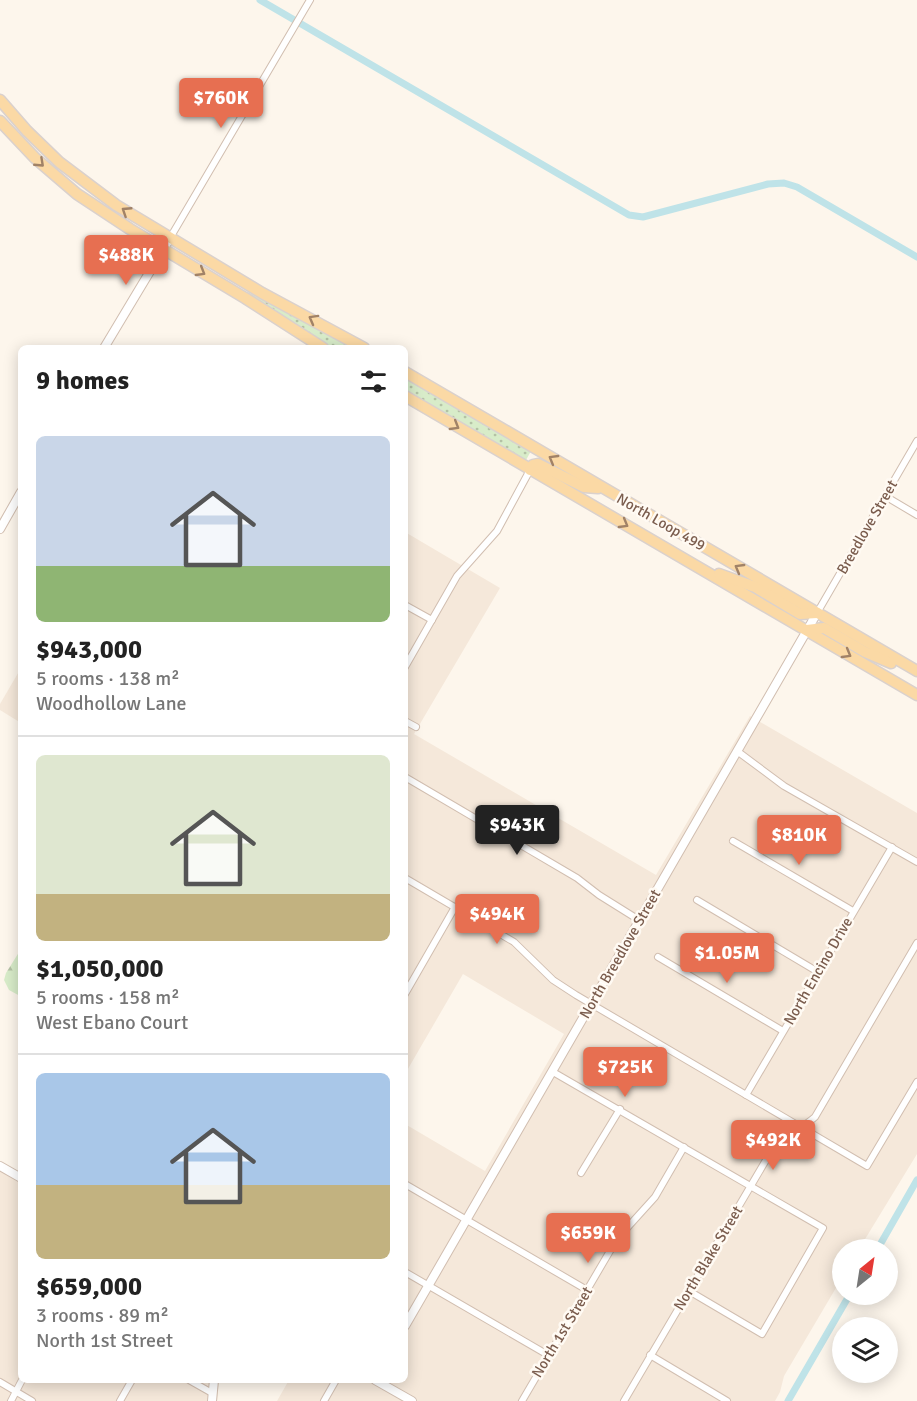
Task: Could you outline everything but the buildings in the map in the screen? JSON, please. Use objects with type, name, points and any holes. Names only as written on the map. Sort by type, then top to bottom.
[{"type":"main road","points":[[0,100],[33,137],[67,169],[116,205],[262,293],[358,345]]},
{"type":"main road","points":[[0,121],[35,158],[77,194],[318,345]]},
{"type":"main road","name":"North Loop 499","points":[[408,374],[917,672]]},
{"type":"main road","name":"North Loop 499","points":[[408,398],[917,695]]},
{"type":"main road","points":[[530,470],[533,465],[537,464],[584,487],[602,488]]},
{"type":"main road","points":[[699,568],[755,587],[800,614],[817,613]]},
{"type":"main road","points":[[807,630],[824,628],[866,652],[917,672]]},
{"type":"street","points":[[106,345],[310,0]]},
{"type":"street","name":"Breedlove Street","points":[[817,613],[917,441]]},
{"type":"street","points":[[408,662],[461,569],[488,544],[530,470]]},
{"type":"street","points":[[885,496],[917,515]]},
{"type":"street","points":[[0,529],[18,497]]},
{"type":"street","points":[[408,607],[432,620]]},
{"type":"street","name":"North Breedlove Street","points":[[408,1321],[817,613]]},
{"type":"street","points":[[408,723],[416,727]]},
{"type":"street","points":[[737,751],[784,786],[917,862]]},
{"type":"street","points":[[408,779],[577,878],[639,920]]},
{"type":"street","points":[[733,841],[853,911]]},
{"type":"street","name":"North Encino Drive","points":[[746,1095],[892,847]]},
{"type":"street","points":[[408,880],[514,942],[558,984],[867,1166],[917,1082]]},
{"type":"street","points":[[697,900],[818,972]]},
{"type":"street","points":[[408,989],[456,907]]},
{"type":"street","name":"North Blake Street","points":[[624,1401],[775,1146],[815,1117],[917,943]]},
{"type":"street","points":[[658,957],[783,1031]]},
{"type":"street","points":[[553,1072],[824,1228],[762,1334],[689,1291]]},
{"type":"street","points":[[581,1173],[620,1109]]},
{"type":"street","name":"North 1st Street","points":[[522,1401],[617,1239],[655,1197],[684,1147]]},
{"type":"street","points":[[0,1166],[18,1176]]},
{"type":"street","points":[[408,1186],[587,1290]]},
{"type":"street","points":[[408,1274],[548,1356]]},
{"type":"street","points":[[650,1355],[727,1401]]},
{"type":"street","points":[[0,1382],[32,1401]]},
{"type":"street","points":[[11,1401],[20,1383]]},
{"type":"street","points":[[120,1401],[130,1383]]},
{"type":"street","points":[[193,1383],[212,1397]]},
{"type":"street","points":[[324,1401],[334,1383]]},
{"type":"street","points":[[380,1383],[412,1401]]},
{"type":"shaded area","points":[[408,534],[500,588],[414,734],[656,875],[750,716],[917,813],[917,1154],[865,1239],[832,1239],[832,1295],[784,1376],[775,1401],[277,1401],[287,1383],[408,1383],[408,1126],[485,1171],[564,1034],[463,974],[408,1069]]},
{"type":"shaded area","points":[[18,673],[18,721],[0,710],[0,704]]},
{"type":"shaded area","points":[[0,1171],[18,1182],[18,1383],[219,1383],[217,1401],[0,1401]]},
{"type":"green space","points":[[248,292],[346,345],[327,345],[246,293]]},
{"type":"green space","points":[[408,380],[531,451],[526,460],[408,392]]},
{"type":"green space","points":[[18,954],[18,995],[9,990],[4,980]]},
{"type":"waterway","points":[[260,0],[629,215],[643,217],[768,184],[784,183],[797,187],[917,257]]},
{"type":"waterway","points":[[883,1239],[917,1180]]},
{"type":"waterway","points":[[788,1401],[844,1305]]}]
